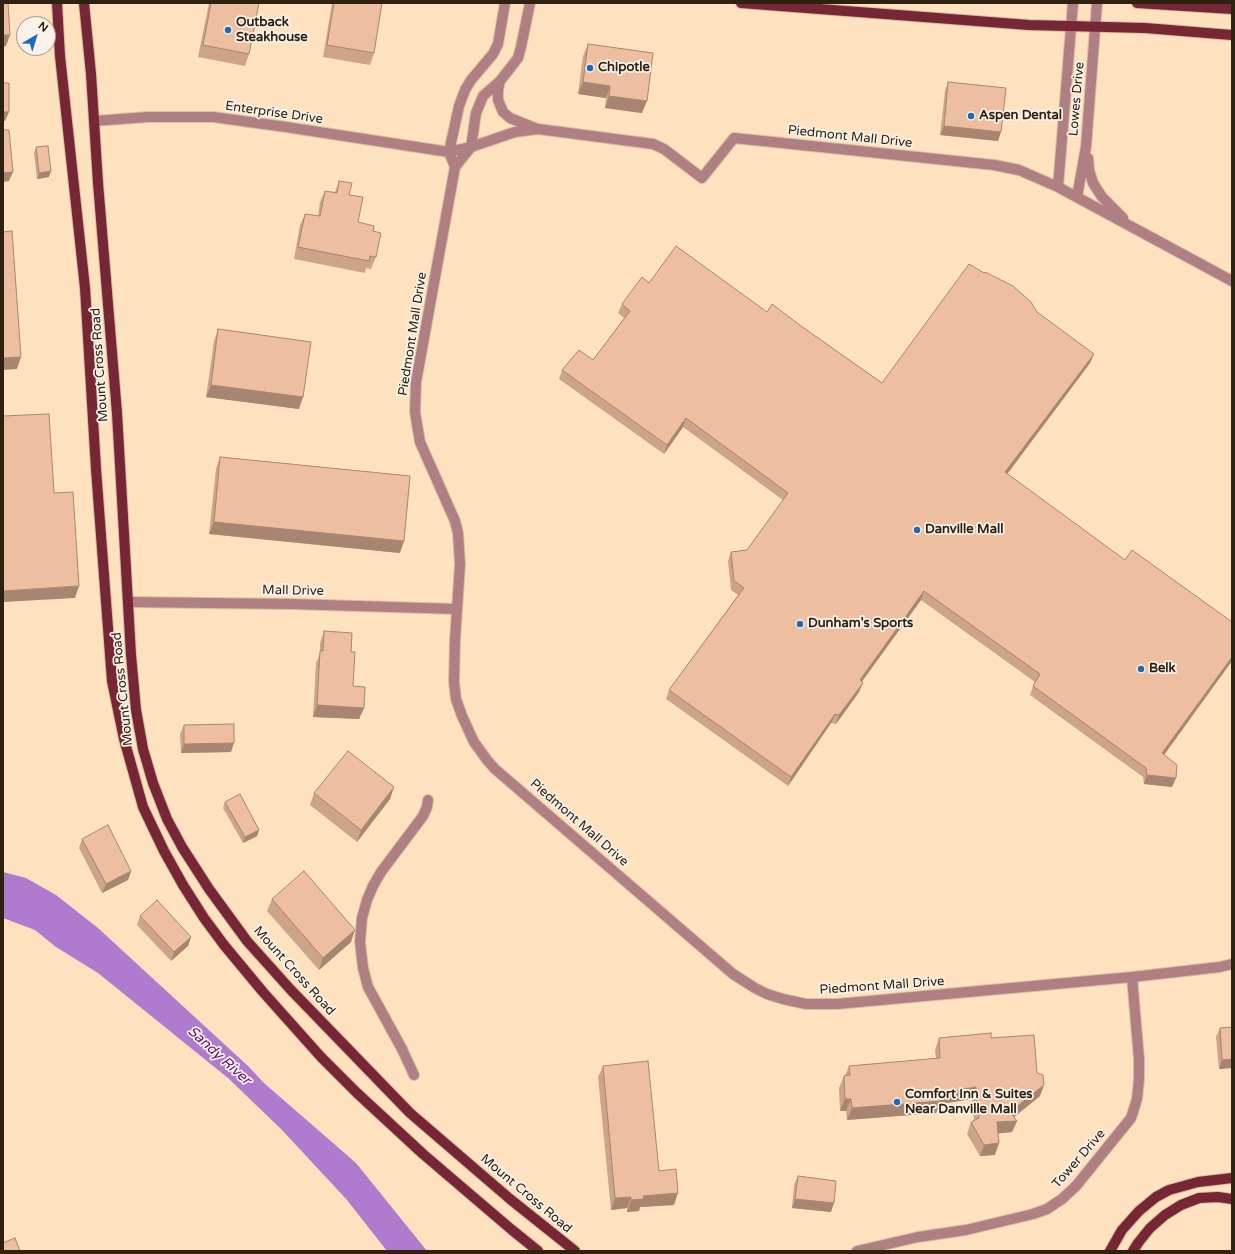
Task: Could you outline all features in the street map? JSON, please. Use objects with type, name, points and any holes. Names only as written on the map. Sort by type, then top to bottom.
[{"type":"main road","name":"Mount Cross Road","points":[[57,3],[60,56],[85,288],[96,469],[112,681],[124,739],[143,807],[164,851],[204,918],[263,992],[321,1057],[357,1093],[423,1154],[538,1251]]},
{"type":"main road","name":"Mount Cross Road","points":[[84,3],[117,413],[131,655],[136,710],[143,749],[152,783],[167,819],[182,847],[209,889],[247,941],[290,989],[410,1113],[510,1200],[575,1251]]},
{"type":"main road","points":[[741,3],[1029,25],[1145,28],[1232,36]]},
{"type":"main road","points":[[1138,3],[1232,9]]},
{"type":"main road","points":[[1110,1251],[1126,1225],[1139,1211],[1156,1197],[1169,1190],[1198,1182],[1232,1178]]},
{"type":"main road","points":[[1133,1251],[1150,1228],[1165,1215],[1181,1205],[1199,1198],[1218,1197],[1232,1199]]},
{"type":"street","points":[[449,152],[459,106],[465,90],[471,80],[493,54],[498,44],[505,3]]},
{"type":"street","points":[[471,147],[479,105],[485,94],[500,81],[511,67],[520,52],[530,3]]},
{"type":"street","name":"Lowes Drive","points":[[1058,187],[1073,3]]},
{"type":"street","name":"Lowes Drive","points":[[1077,197],[1086,147],[1097,3]]},
{"type":"street","points":[[500,81],[498,100],[503,112],[510,118],[538,130]]},
{"type":"street","name":"Enterprise Drive","points":[[94,120],[148,117],[213,117],[449,152]]},
{"type":"street","name":"Piedmont Mall Drive","points":[[1232,281],[1058,187],[1019,170],[994,165],[734,138],[702,178],[664,150],[653,144],[538,130],[516,132],[471,147],[449,152],[454,168],[416,382],[414,405],[416,426],[420,442],[457,528],[460,559],[454,682],[456,699],[474,742],[487,760],[507,779],[733,974],[755,988],[774,997],[798,1003],[832,1004],[1132,977],[1220,967],[1232,964]]},
{"type":"street","name":"Piedmont Mall Drive","points":[[454,168],[471,147]]},
{"type":"street","points":[[1086,147],[1089,170],[1093,183],[1102,197],[1131,227]]},
{"type":"street","name":"Mall Drive","points":[[128,602],[291,604],[457,609]]},
{"type":"street","points":[[414,1075],[402,1049],[368,987],[363,968],[360,942],[362,918],[373,886],[381,872],[423,816],[428,800]]},
{"type":"street","name":"Tower Drive","points":[[857,1251],[918,1237],[966,1230],[1033,1214],[1047,1209],[1062,1199],[1076,1186],[1131,1118],[1137,1099],[1139,1059],[1132,977]]},
{"type":"water","name":"Sandy River","points":[[3,872],[26,878],[56,895],[98,928],[248,1066],[264,1083],[356,1163],[427,1251],[387,1251],[347,1200],[282,1130],[228,1078],[98,973],[56,947],[35,930],[3,918]]},
{"type":"building","points":[[3,3],[8,3],[10,35],[3,35]]},
{"type":"building","name":"Outback Steakhouse","points":[[211,3],[259,3],[249,54],[203,45]]},
{"type":"building","points":[[334,3],[382,3],[374,53],[327,45]]},
{"type":"building","points":[[588,44],[653,53],[647,101],[609,96],[610,86],[583,82]]},
{"type":"building","name":"Aspen Dental","points":[[948,82],[1006,88],[1001,132],[944,126]]},
{"type":"building","points":[[3,83],[9,83],[9,112],[3,112]]},
{"type":"building","points":[[3,130],[9,130],[13,172],[3,173]]},
{"type":"building","points":[[48,146],[51,171],[39,173],[36,147]]},
{"type":"building","points":[[339,181],[352,183],[349,195],[363,197],[358,222],[374,226],[373,231],[381,233],[376,257],[370,256],[369,261],[298,247],[305,214],[320,216],[325,191],[337,193]]},
{"type":"building","points":[[12,231],[21,357],[3,358],[3,232]]},
{"type":"building","name":"Danville Mall","points":[[676,246],[767,312],[772,304],[882,383],[969,264],[984,273],[985,272],[1013,286],[1031,302],[1037,312],[1094,354],[1005,472],[1125,560],[1132,550],[1232,622],[1232,657],[1162,753],[1177,765],[1176,778],[1147,775],[1146,768],[1033,686],[1040,674],[924,591],[860,680],[863,683],[839,715],[835,714],[791,777],[669,690],[744,588],[734,581],[731,552],[747,550],[788,493],[686,418],[667,445],[562,370],[579,350],[593,360],[630,311],[622,304],[642,277],[649,283]]},
{"type":"building","points":[[218,329],[311,342],[303,397],[211,385]]},
{"type":"building","points":[[49,414],[54,493],[73,492],[79,586],[3,591],[3,416]]},
{"type":"building","points":[[220,457],[410,476],[404,541],[214,522]]},
{"type":"building","points":[[324,631],[352,633],[351,652],[355,652],[353,686],[365,687],[364,708],[317,705],[320,651],[323,651]]},
{"type":"building","points":[[234,724],[234,743],[184,744],[184,725]]},
{"type":"building","points":[[348,751],[394,787],[361,830],[314,793]]},
{"type":"building","points":[[240,794],[259,830],[245,837],[225,802]]},
{"type":"building","points":[[108,825],[131,871],[106,884],[82,839]]},
{"type":"building","points":[[304,871],[355,930],[323,958],[272,899]]},
{"type":"building","points":[[157,900],[191,937],[174,952],[140,916]]},
{"type":"building","points":[[1232,1027],[1232,1059],[1222,1060],[1220,1028]]},
{"type":"building","name":"Comfort Inn & Suites Near Danville Mall","points":[[991,1033],[991,1038],[1034,1035],[1037,1073],[1043,1075],[1044,1085],[1010,1112],[1017,1121],[997,1122],[999,1143],[984,1145],[971,1122],[979,1118],[976,1087],[940,1093],[941,1101],[852,1108],[851,1099],[845,1099],[844,1076],[850,1075],[849,1066],[940,1058],[939,1038]]},
{"type":"building","points":[[648,1061],[659,1171],[676,1169],[678,1193],[643,1196],[644,1199],[631,1200],[631,1197],[615,1198],[603,1066]]},
{"type":"building","points":[[798,1176],[836,1181],[834,1203],[795,1199]]},
{"type":"building","points":[[15,1238],[20,1251],[3,1251],[3,1243]]},
{"type":"place","name":"Outback Steakhouse","points":[[228,30]]},
{"type":"place","name":"Chipotle","points":[[590,68]]},
{"type":"place","name":"Aspen Dental","points":[[971,116]]},
{"type":"place","name":"Danville Mall","points":[[917,530]]},
{"type":"place","name":"Dunham's Sports","points":[[800,624]]},
{"type":"place","name":"Belk","points":[[1141,669]]},
{"type":"place","name":"Comfort Inn & Suites Near Danville Mall","points":[[897,1102]]}]
